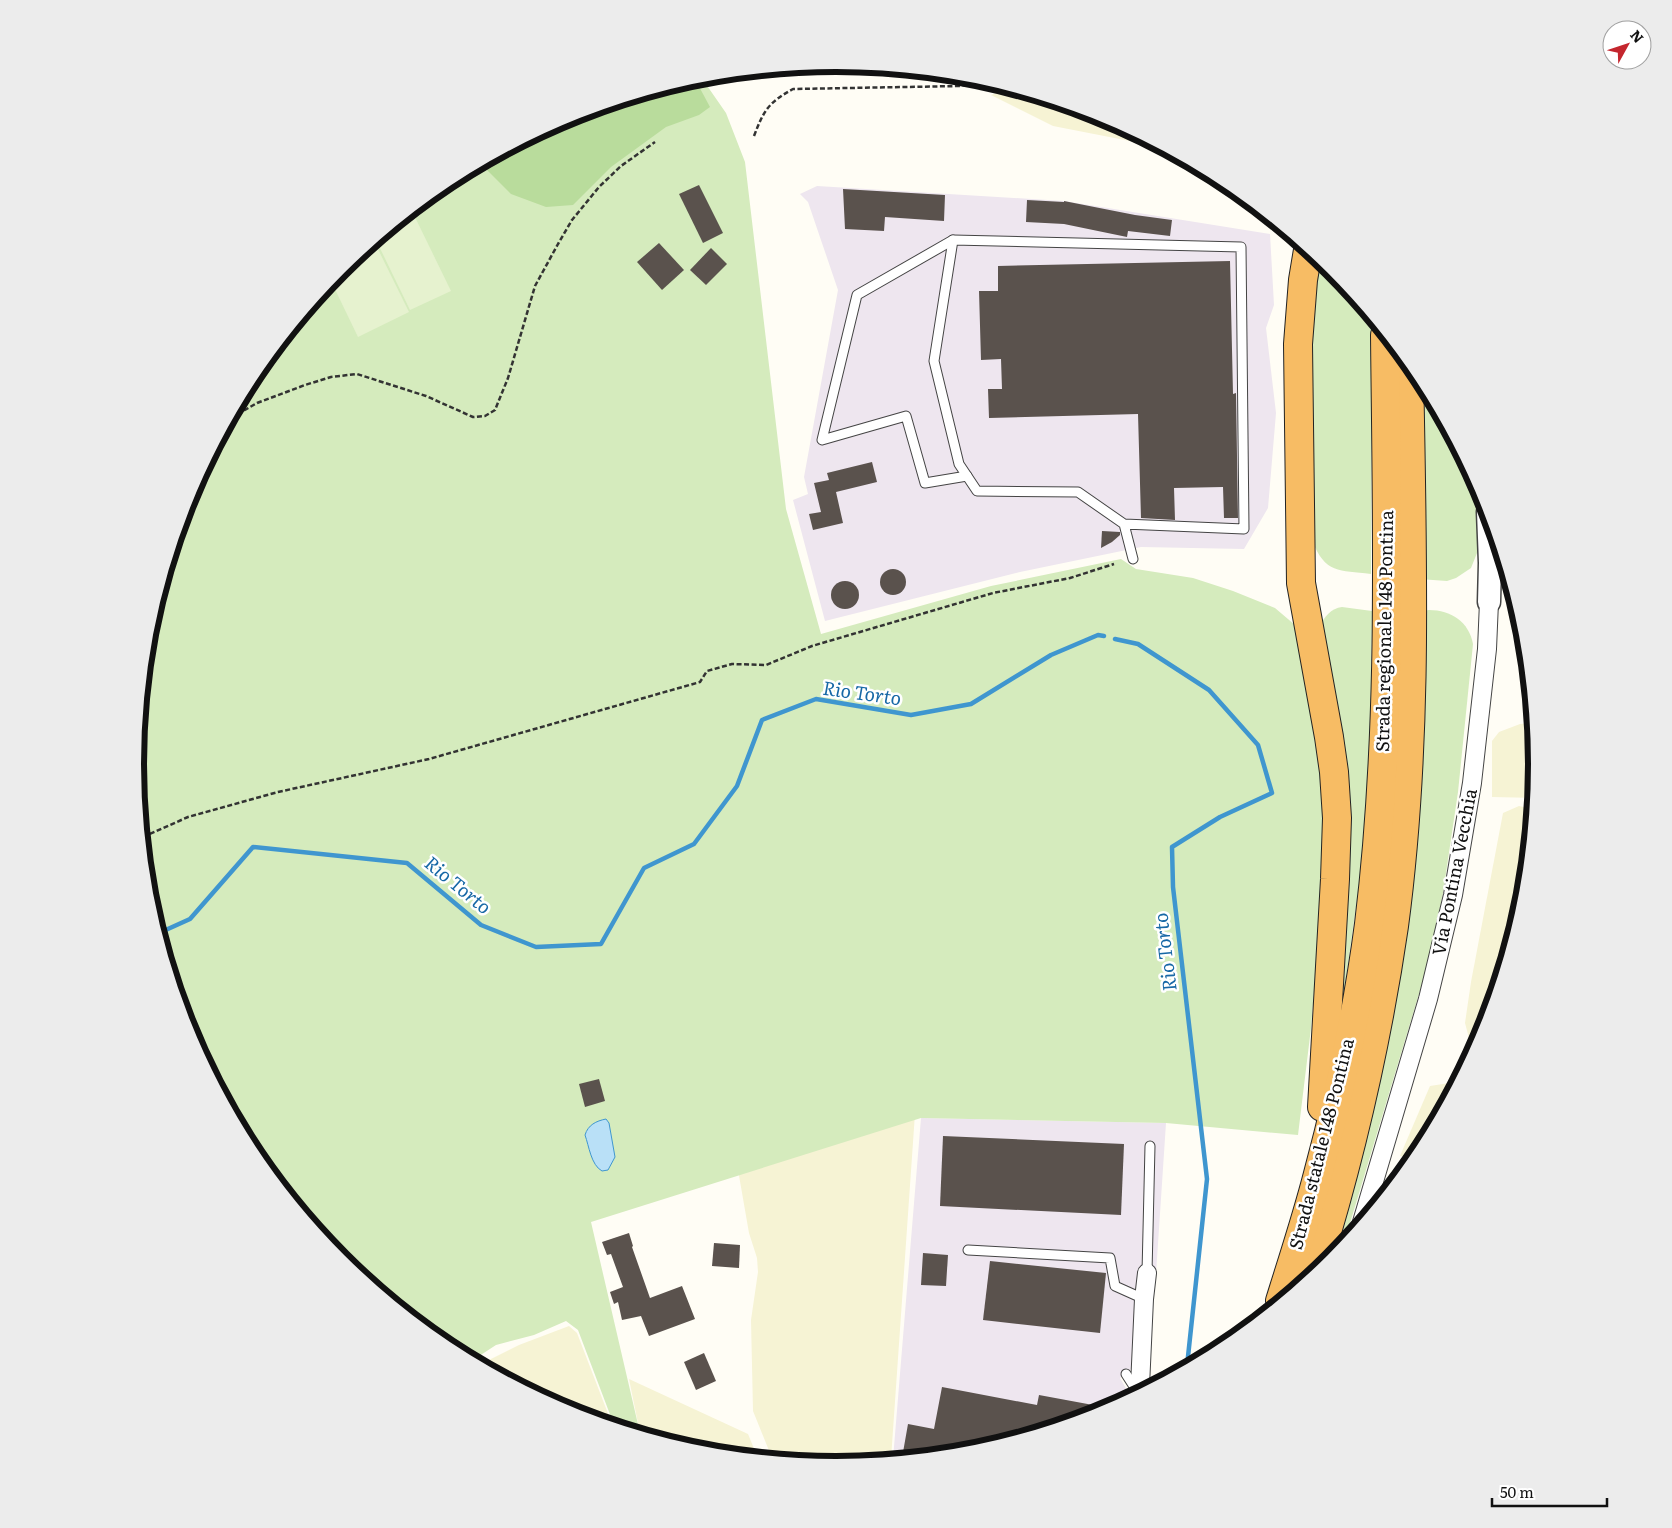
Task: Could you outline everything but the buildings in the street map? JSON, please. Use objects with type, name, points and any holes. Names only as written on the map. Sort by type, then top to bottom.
[{"type":"highway","points":[[1306,258],[1302,280],[1298,344],[1301,583],[1330,745],[1335,780],[1337,818],[1318,1177]]},
{"type":"highway","name":"Strada regionale 148 Pontina","points":[[1387,345],[1400,566]]},
{"type":"highway","name":"Strada regionale 148 Pontina","points":[[1381,925],[1381,798],[1385,708],[1400,566],[1408,376]]},
{"type":"highway","name":"Strada statale 148 Pontina","points":[[1283,1292],[1318,1177],[1381,925]]},
{"type":"highway","name":"Strada statale 148 Pontina","points":[[1319,1259],[1351,1145],[1379,1016],[1381,925]]},
{"type":"street","name":"Via Pontina Vecchia","points":[[1366,1208],[1425,1008],[1453,895],[1473,775],[1487,649],[1489,537]]},
{"type":"street","points":[[1140,1385],[1147,1273]]},
{"type":"lane","points":[[953,240],[934,361],[959,464],[967,476],[977,491],[1078,492],[1124,524],[1244,529],[1240,247],[953,240],[857,296],[822,440],[906,416],[925,484],[967,476]]},
{"type":"lane","points":[[1124,524],[1132,559]]},
{"type":"lane","points":[[1147,1273],[1150,1146]]},
{"type":"lane","points":[[968,1250],[1110,1258],[1115,1286],[1144,1299]]},
{"type":"lane","points":[[1126,1374],[1134,1388]]},
{"type":"path","points":[[754,136],[761,117],[772,103],[793,89],[965,85]]},
{"type":"path","points":[[240,413],[257,403],[305,385],[357,374],[426,396],[473,417],[485,416],[495,410],[508,378],[535,286],[572,220],[599,187],[622,166],[655,142]]},
{"type":"path","points":[[148,835],[188,817],[278,792],[429,759],[700,682],[707,671],[732,664],[766,665],[812,646],[993,592],[1070,578],[1114,564]]},
{"type":"shaded area","points":[[998,92],[1058,109],[1101,125],[1137,142],[1053,126],[991,95]]},
{"type":"shaded area","points":[[817,186],[1064,201],[1270,234],[1274,305],[1266,328],[1276,413],[1268,508],[1244,549],[1141,547],[1020,572],[825,621],[793,500],[808,494],[804,477],[838,290],[808,202],[800,194]]},
{"type":"shaded area","points":[[1526,723],[1528,764],[1526,798],[1492,797],[1492,741],[1499,732]]},
{"type":"shaded area","points":[[942,725],[891,1453],[836,1456],[770,1452],[753,1411],[751,1320],[758,1272],[757,1258],[749,1233],[685,865]]},
{"type":"shaded area","points":[[1519,806],[1526,808],[1522,854],[1504,943],[1491,986],[1471,1039],[1465,1023],[1503,813]]},
{"type":"shaded area","points":[[1449,1083],[1411,1148],[1405,1157],[1400,1156],[1430,1086]]},
{"type":"shaded area","points":[[921,1118],[1166,1123],[1156,1274],[1139,1273],[1132,1368],[1120,1378],[1127,1391],[1058,1419],[1015,1432],[926,1450],[894,1453]]},
{"type":"shaded area","points":[[569,1326],[577,1333],[609,1417],[571,1403],[487,1361],[519,1345]]},
{"type":"shaded area","points":[[629,1379],[748,1434],[755,1451],[701,1442],[639,1426]]},
{"type":"green space","points":[[707,85],[726,113],[745,162],[786,509],[821,634],[991,586],[1121,559],[1136,569],[1193,578],[1233,591],[1275,608],[1295,625],[1313,704],[1327,832],[1311,1028],[1298,1135],[1166,1123],[921,1118],[591,1222],[638,1426],[611,1418],[578,1330],[566,1321],[534,1335],[496,1345],[479,1356],[415,1313],[347,1253],[287,1185],[237,1110],[216,1070],[197,1029],[181,986],[168,943],[150,854],[144,764],[150,674],[168,585],[181,542],[197,499],[216,458],[237,418],[287,343],[347,275],[415,215],[490,165],[571,125],[614,109],[657,96]]},
{"type":"green space","points":[[699,86],[710,107],[699,115],[666,127],[611,167],[573,205],[546,207],[511,194],[485,168],[571,125],[657,96]]},
{"type":"green space","points":[[414,216],[451,291],[410,310],[379,245]]},
{"type":"green space","points":[[377,247],[409,312],[358,337],[335,288]]},
{"type":"green space","points":[[1317,267],[1372,327],[1371,574],[1342,570],[1328,565],[1322,559],[1312,540],[1309,333]]},
{"type":"green space","points":[[1418,391],[1456,458],[1478,507],[1477,553],[1471,568],[1456,578],[1447,581],[1419,579]]},
{"type":"green space","points":[[1342,607],[1372,611],[1370,765],[1366,835],[1343,1000],[1332,999],[1319,626],[1331,611]]},
{"type":"green space","points":[[1422,611],[1445,612],[1452,615],[1468,629],[1473,644],[1458,792],[1443,893],[1428,964],[1349,1228],[1333,1244]]},
{"type":"water","points":[[606,1119],[609,1123],[615,1157],[608,1170],[602,1171],[593,1160],[585,1135],[593,1124]]},
{"type":"waterway","name":"Rio Torto","points":[[165,930],[190,919],[253,847],[407,863],[481,925],[536,947],[601,944],[644,868],[694,844],[737,786],[762,720],[816,699],[911,715],[971,704],[1051,655],[1098,635],[1104,636]]},
{"type":"waterway","name":"Rio Torto","points":[[1115,639],[1138,644],[1209,690],[1258,745],[1272,793],[1220,817],[1172,847],[1173,887],[1207,1179],[1188,1359]]}]
